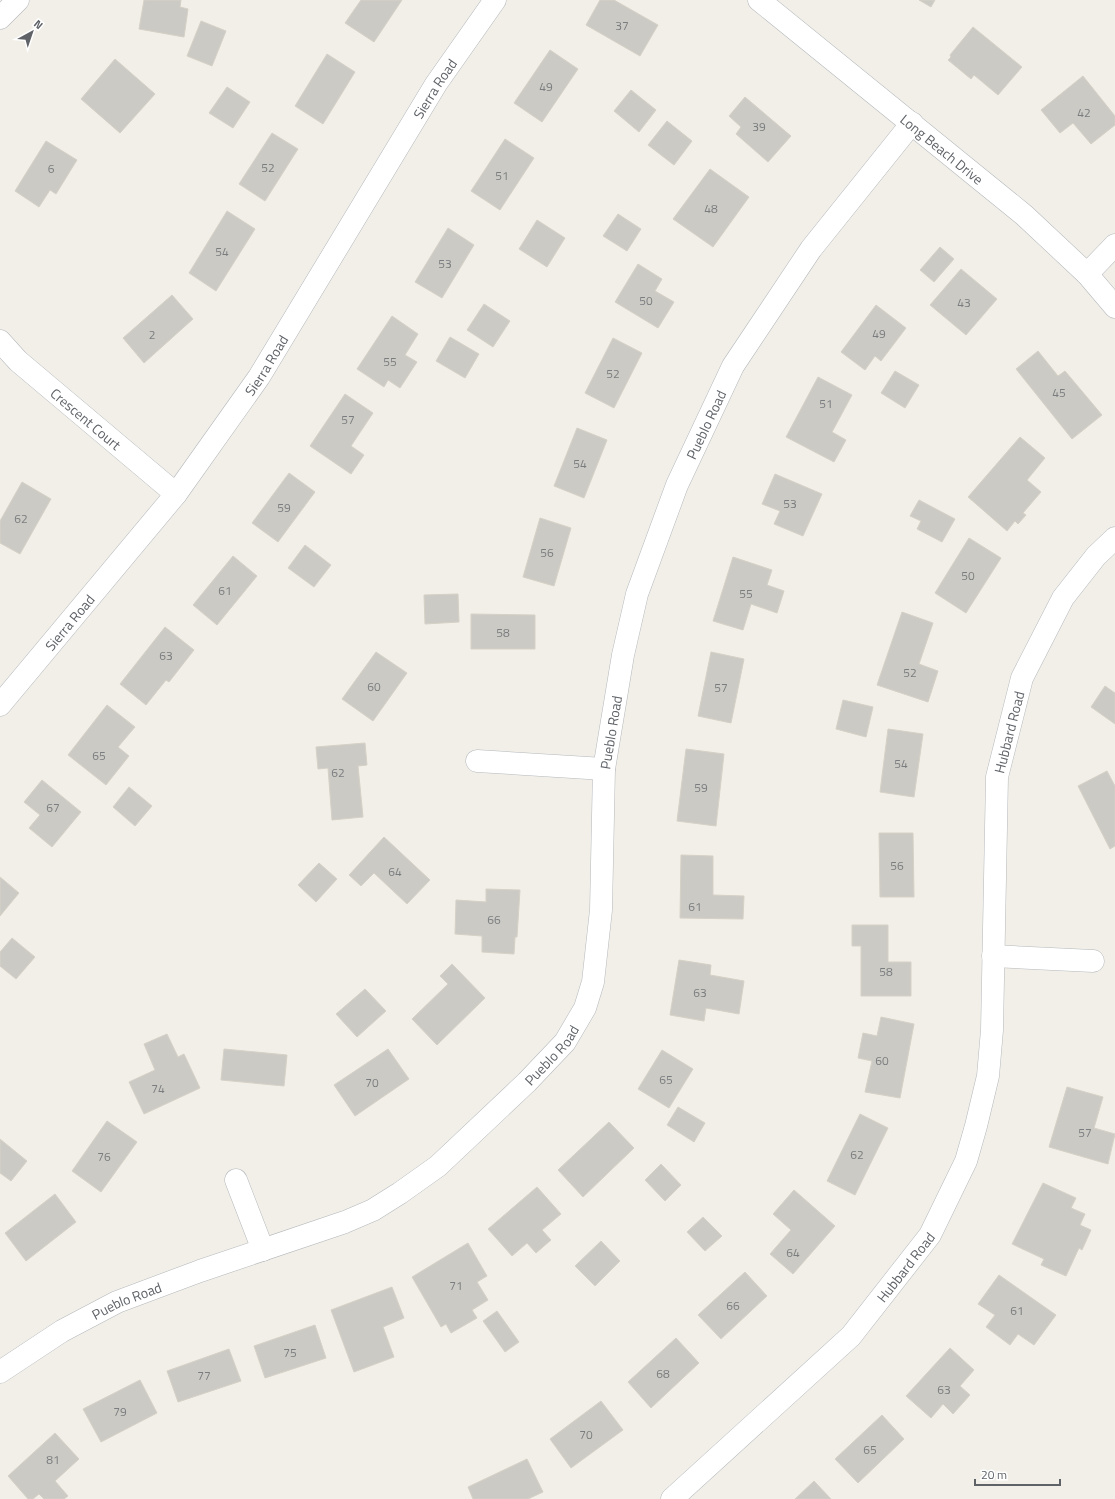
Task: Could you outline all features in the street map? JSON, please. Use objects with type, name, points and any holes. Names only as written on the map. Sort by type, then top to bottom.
[{"type":"street","points":[[0,18],[18,0]]},
{"type":"street","name":"Sierra Road","points":[[0,706],[176,494],[259,376],[436,84],[495,0]]},
{"type":"street","name":"Long Beach Drive","points":[[760,0],[1024,215],[1087,274],[1115,307]]},
{"type":"street","name":"Pueblo Road","points":[[0,1372],[62,1331],[117,1302],[345,1222],[373,1210],[438,1166],[474,1134],[565,1042],[585,1008],[593,982],[601,910],[604,769],[623,655],[637,594],[680,478],[733,366],[811,249],[912,123]]},
{"type":"street","points":[[1087,274],[1115,245]]},
{"type":"street","name":"Crescent Court","points":[[0,341],[18,361],[176,494]]},
{"type":"street","name":"Hubbard Road","points":[[672,1499],[851,1336],[930,1235],[966,1161],[986,1083],[992,1030],[997,777],[1022,678],[1063,598],[1096,556],[1115,538]]},
{"type":"street","points":[[477,761],[604,769]]},
{"type":"street","points":[[993,956],[1094,961]]},
{"type":"street","points":[[236,1180],[263,1250]]},
{"type":"building","points":[[144,0],[181,0],[180,7],[188,9],[184,37],[139,29]]},
{"type":"building","points":[[361,0],[402,0],[374,42],[345,23]]},
{"type":"building","points":[[600,0],[614,0],[658,25],[640,56],[586,25]]},
{"type":"building","points":[[919,0],[935,0],[931,7]]},
{"type":"building","points":[[201,21],[226,31],[212,66],[187,56]]},
{"type":"building","points":[[973,27],[1022,67],[998,95],[974,75],[971,79],[948,60],[951,57],[950,55]]},
{"type":"building","points":[[550,50],[578,69],[542,122],[514,103]]},
{"type":"building","points":[[327,54],[355,72],[323,124],[295,106]]},
{"type":"building","points":[[115,59],[155,94],[120,133],[81,99]]},
{"type":"building","points":[[1083,76],[1115,116],[1115,125],[1091,144],[1073,123],[1060,133],[1041,110]]},
{"type":"building","points":[[227,87],[250,102],[233,128],[209,113]]},
{"type":"building","points":[[631,90],[656,110],[639,132],[614,111]]},
{"type":"building","points":[[745,97],[791,136],[768,162],[736,134],[741,127],[729,116]]},
{"type":"building","points":[[667,121],[692,141],[674,165],[648,145]]},
{"type":"building","points":[[272,133],[298,149],[265,201],[239,184]]},
{"type":"building","points":[[505,139],[534,158],[500,210],[471,191]]},
{"type":"building","points":[[46,141],[77,160],[56,194],[50,190],[39,207],[15,191]]},
{"type":"building","points":[[710,169],[749,197],[713,247],[673,219]]},
{"type":"building","points":[[227,211],[255,229],[216,291],[189,273]]},
{"type":"building","points":[[618,214],[641,229],[627,251],[603,236]]},
{"type":"building","points":[[537,220],[565,238],[547,267],[519,249]]},
{"type":"building","points":[[448,228],[474,245],[442,298],[415,282]]},
{"type":"building","points":[[940,247],[954,259],[934,282],[920,270]]},
{"type":"building","points":[[638,264],[662,279],[655,291],[674,302],[658,328],[615,302]]},
{"type":"building","points":[[961,269],[997,299],[966,335],[930,305]]},
{"type":"building","points":[[172,295],[193,319],[144,363],[123,338]]},
{"type":"building","points":[[484,304],[510,321],[493,347],[467,330]]},
{"type":"building","points":[[876,305],[906,328],[881,361],[875,356],[865,370],[841,352]]},
{"type":"building","points":[[392,316],[418,334],[405,355],[417,362],[400,388],[388,380],[384,387],[357,369]]},
{"type":"building","points":[[450,337],[479,354],[465,378],[436,361]]},
{"type":"building","points":[[613,338],[642,353],[614,408],[585,393]]},
{"type":"building","points":[[1038,351],[1058,376],[1065,371],[1102,415],[1072,439],[1016,369]]},
{"type":"building","points":[[895,371],[919,385],[905,408],[881,393]]},
{"type":"building","points":[[818,377],[852,395],[832,432],[846,440],[834,462],[786,437]]},
{"type":"building","points":[[345,394],[373,413],[351,446],[364,455],[351,474],[310,446]]},
{"type":"building","points":[[577,428],[607,440],[584,498],[554,486]]},
{"type":"building","points":[[1020,437],[1045,458],[1027,480],[1041,492],[1023,513],[1026,515],[1018,524],[1015,521],[1007,531],[968,497]]},
{"type":"building","points":[[289,473],[315,492],[278,542],[252,523]]},
{"type":"building","points":[[775,474],[822,494],[803,536],[774,524],[780,511],[762,504]]},
{"type":"building","points":[[22,482],[51,499],[20,554],[0,543],[0,521]]},
{"type":"building","points":[[919,500],[955,519],[942,542],[917,529],[921,521],[910,516]]},
{"type":"building","points":[[540,518],[571,528],[554,586],[523,577]]},
{"type":"building","points":[[969,538],[1001,558],[966,613],[935,593]]},
{"type":"building","points":[[305,545],[331,565],[314,587],[288,568]]},
{"type":"building","points":[[233,556],[257,576],[217,625],[193,605]]},
{"type":"building","points":[[733,557],[772,570],[767,585],[784,591],[777,613],[751,604],[743,630],[713,621]]},
{"type":"building","points":[[458,594],[459,622],[425,624],[424,595]]},
{"type":"building","points":[[902,612],[933,623],[919,664],[938,671],[928,702],[877,685]]},
{"type":"building","points":[[471,614],[535,615],[535,649],[471,649]]},
{"type":"building","points":[[165,627],[194,650],[169,682],[166,680],[146,705],[120,684]]},
{"type":"building","points":[[376,652],[407,673],[373,721],[342,699]]},
{"type":"building","points":[[711,652],[744,659],[731,723],[698,716]]},
{"type":"building","points":[[1105,686],[1115,693],[1115,724],[1091,707]]},
{"type":"building","points":[[843,700],[873,707],[866,737],[836,729]]},
{"type":"building","points":[[107,705],[135,727],[118,747],[129,756],[106,785],[68,755]]},
{"type":"building","points":[[888,729],[923,734],[914,797],[880,792]]},
{"type":"building","points":[[365,743],[367,765],[358,766],[363,817],[332,820],[328,768],[318,769],[316,747]]},
{"type":"building","points":[[686,749],[724,754],[716,826],[677,821]]},
{"type":"building","points":[[1107,771],[1115,786],[1115,846],[1110,849],[1078,786]]},
{"type":"building","points":[[42,780],[81,812],[52,847],[29,828],[40,815],[24,802]]},
{"type":"building","points":[[129,787],[152,806],[135,826],[113,807]]},
{"type":"building","points":[[879,833],[913,833],[914,897],[880,897]]},
{"type":"building","points":[[384,837],[430,880],[407,904],[374,873],[361,886],[349,875]]},
{"type":"building","points":[[681,855],[713,856],[713,895],[744,896],[743,919],[680,918]]},
{"type":"building","points":[[319,863],[337,879],[316,902],[298,885]]},
{"type":"building","points":[[0,877],[19,893],[0,916]]},
{"type":"building","points":[[486,889],[520,890],[517,937],[515,937],[514,954],[482,952],[482,936],[455,934],[456,900],[486,902]]},
{"type":"building","points":[[852,925],[888,925],[888,962],[911,962],[911,996],[861,996],[861,946],[852,946]]},
{"type":"building","points":[[12,938],[35,957],[16,979],[0,966],[0,952]]},
{"type":"building","points":[[679,960],[711,965],[710,975],[744,981],[739,1014],[706,1008],[704,1021],[670,1015]]},
{"type":"building","points":[[452,964],[485,998],[437,1045],[412,1019],[448,984],[440,976]]},
{"type":"building","points":[[365,989],[386,1011],[357,1037],[336,1014]]},
{"type":"building","points":[[881,1017],[914,1024],[900,1098],[865,1092],[872,1061],[858,1058],[863,1033],[877,1036]]},
{"type":"building","points":[[167,1034],[178,1057],[184,1054],[200,1088],[144,1114],[129,1082],[155,1070],[144,1044]]},
{"type":"building","points":[[224,1049],[287,1055],[284,1086],[221,1080]]},
{"type":"building","points":[[388,1049],[409,1079],[355,1116],[334,1085]]},
{"type":"building","points":[[662,1050],[693,1069],[669,1108],[638,1089]]},
{"type":"building","points":[[1067,1087],[1103,1097],[1094,1128],[1115,1134],[1108,1164],[1049,1147]]},
{"type":"building","points":[[678,1107],[705,1123],[694,1142],[667,1125]]},
{"type":"building","points":[[860,1114],[888,1128],[855,1195],[827,1181]]},
{"type":"building","points":[[107,1121],[137,1142],[101,1192],[72,1171]]},
{"type":"building","points":[[609,1122],[634,1148],[583,1197],[558,1170]]},
{"type":"building","points":[[0,1139],[27,1161],[11,1181],[0,1173]]},
{"type":"building","points":[[661,1164],[681,1185],[665,1201],[645,1180]]},
{"type":"building","points":[[1043,1183],[1076,1198],[1071,1208],[1085,1214],[1080,1225],[1091,1230],[1082,1250],[1079,1248],[1066,1276],[1041,1265],[1044,1259],[1012,1244]]},
{"type":"building","points":[[537,1187],[561,1214],[542,1230],[551,1240],[536,1253],[527,1243],[512,1256],[488,1229]]},
{"type":"building","points":[[794,1190],[835,1226],[793,1274],[770,1254],[791,1230],[773,1214]]},
{"type":"building","points":[[55,1194],[76,1222],[26,1261],[5,1233]]},
{"type":"building","points":[[703,1217],[722,1236],[705,1251],[687,1232]]},
{"type":"building","points":[[601,1241],[620,1261],[595,1286],[575,1266]]},
{"type":"building","points":[[468,1243],[487,1276],[477,1282],[488,1300],[472,1310],[477,1318],[451,1333],[446,1324],[441,1327],[412,1277]]},
{"type":"building","points":[[745,1272],[767,1296],[721,1339],[698,1315]]},
{"type":"building","points":[[999,1275],[1056,1315],[1034,1345],[1018,1334],[1010,1345],[986,1327],[995,1315],[978,1304]]},
{"type":"building","points":[[392,1287],[404,1318],[383,1327],[394,1357],[354,1372],[331,1310]]},
{"type":"building","points":[[497,1311],[519,1342],[505,1352],[483,1321]]},
{"type":"building","points":[[315,1325],[326,1358],[265,1378],[254,1346]]},
{"type":"building","points":[[676,1338],[699,1363],[651,1408],[628,1382]]},
{"type":"building","points":[[950,1348],[974,1370],[960,1386],[970,1395],[953,1414],[943,1404],[931,1418],[906,1396]]},
{"type":"building","points":[[229,1349],[241,1381],[178,1402],[167,1371]]},
{"type":"building","points":[[140,1380],[157,1413],[101,1442],[83,1409]]},
{"type":"building","points":[[601,1401],[623,1430],[571,1468],[550,1439]]},
{"type":"building","points":[[882,1415],[904,1439],[858,1483],[835,1459]]},
{"type":"building","points":[[55,1433],[79,1459],[55,1481],[68,1496],[64,1499],[44,1499],[39,1494],[33,1499],[28,1499],[8,1476]]},
{"type":"building","points":[[527,1459],[543,1492],[528,1499],[473,1499],[468,1487]]},
{"type":"building","points":[[814,1481],[831,1499],[795,1499]]}]
